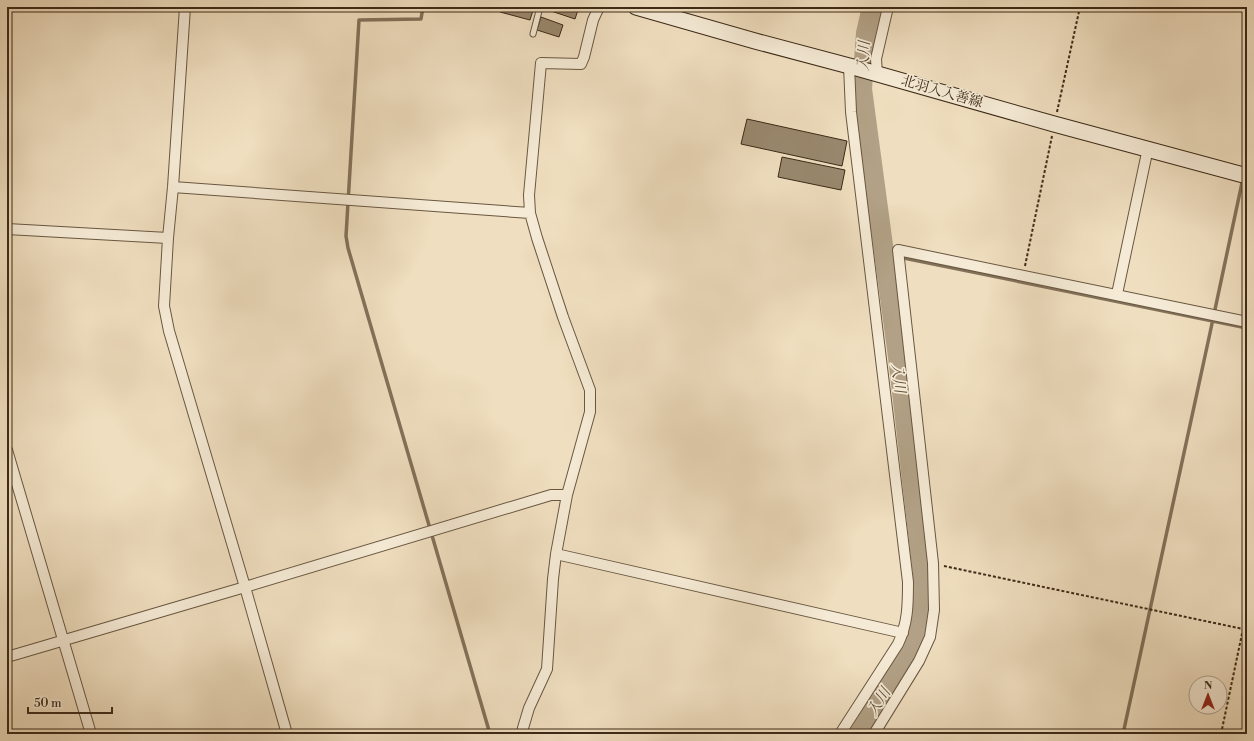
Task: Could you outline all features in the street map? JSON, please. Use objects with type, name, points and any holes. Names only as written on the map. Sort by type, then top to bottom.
[{"type":"main road","name":"北羽入入善線","points":[[636,7],[1054,124],[1148,148],[1247,176]]},
{"type":"street","points":[[185,7],[174,187],[168,238],[164,306],[169,332],[287,734]]},
{"type":"street","points":[[522,734],[529,708],[547,669],[556,554],[568,496],[590,412],[590,390],[563,317],[530,213],[529,195],[541,63],[581,64],[593,20],[599,7]]},
{"type":"street","points":[[874,73],[888,7]]},
{"type":"street","points":[[840,734],[898,644],[903,633],[908,609],[908,582],[851,112],[851,66]]},
{"type":"street","points":[[1117,294],[1148,148]]},
{"type":"street","points":[[174,187],[530,213]]},
{"type":"street","points":[[7,228],[168,238]]},
{"type":"street","points":[[874,734],[919,661],[930,636],[934,610],[933,563],[898,250],[1247,322]]},
{"type":"street","points":[[7,450],[91,734]]},
{"type":"street","points":[[7,657],[245,587],[551,494],[568,496]]},
{"type":"street","points":[[556,554],[903,633]]},
{"type":"lane","points":[[533,34],[540,7]]},
{"type":"path","points":[[1024,276],[1054,124],[1080,7]]},
{"type":"path","points":[[933,563],[1243,629]]},
{"type":"path","points":[[1221,734],[1247,610]]},
{"type":"building","points":[[502,7],[534,7],[530,20],[500,12]]},
{"type":"building","points":[[579,7],[575,19],[542,8]]},
{"type":"building","points":[[541,17],[563,25],[559,37],[537,30]]},
{"type":"building","points":[[747,119],[847,141],[842,166],[741,144]]},
{"type":"building","points":[[782,157],[845,170],[841,190],[778,177]]},
{"type":"waterway","points":[[423,7],[421,19],[359,20],[346,236],[348,248],[490,734]]},
{"type":"waterway","name":"入川","points":[[859,734],[908,655],[922,618],[924,585],[898,357],[862,89],[866,33],[872,7]]},
{"type":"waterway","points":[[1244,172],[1247,158]]},
{"type":"waterway","points":[[1123,734],[1243,178]]},
{"type":"waterway","points":[[884,254],[1247,328]]}]
